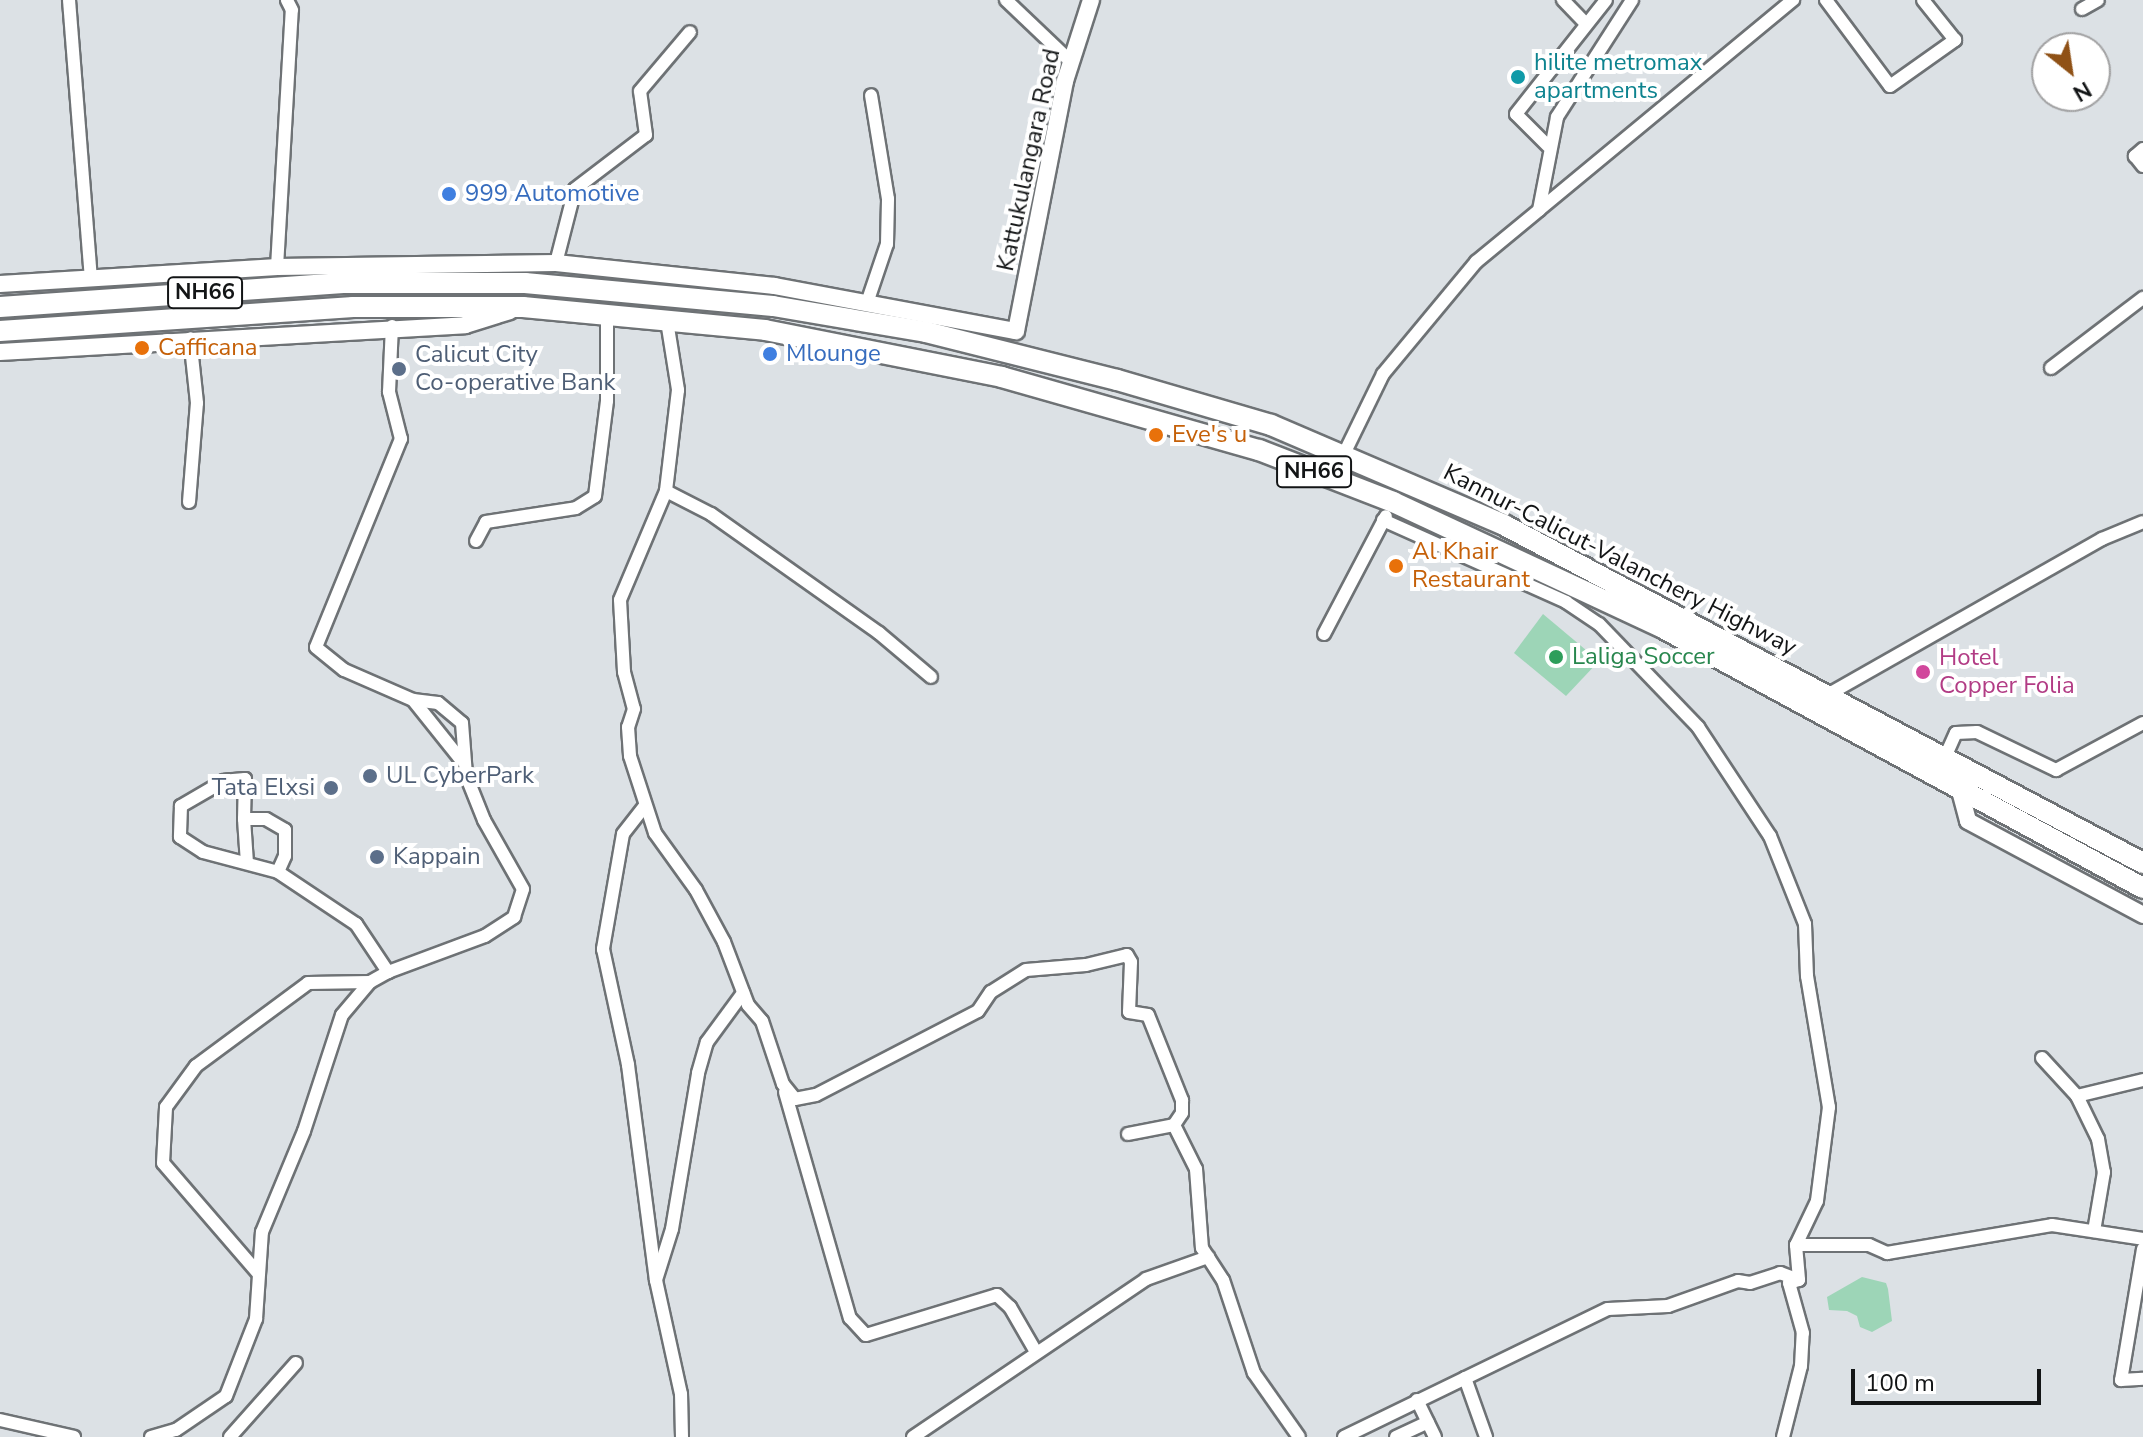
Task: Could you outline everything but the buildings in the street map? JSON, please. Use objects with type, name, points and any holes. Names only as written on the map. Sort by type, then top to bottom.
[{"type":"highway","name":"Kannur-Calicut-Valanchery Highway","points":[[0,307],[409,283],[525,283],[773,306],[926,332],[1117,380],[1271,425],[1504,525],[1946,755],[2143,863]]},
{"type":"highway","name":"Kannur-Calicut-Valanchery Highway","points":[[0,331],[353,307],[523,307],[765,330],[1002,377],[1259,450],[1388,511],[1663,628],[2143,888]]},
{"type":"street","points":[[69,0],[91,277]]},
{"type":"street","points":[[277,267],[292,10],[287,0]]},
{"type":"street","points":[[1006,0],[1071,62]]},
{"type":"street","name":"Kattukulangara Road","points":[[868,300],[1016,331],[1071,62],[1091,0]]},
{"type":"street","points":[[1563,0],[1585,23]]},
{"type":"street","points":[[1548,146],[1516,114],[1606,0]]},
{"type":"street","points":[[1539,210],[1548,146],[1557,117],[1632,0]]},
{"type":"street","points":[[1343,456],[1383,374],[1476,262],[1793,0]]},
{"type":"street","points":[[1826,0],[1890,86],[1955,40],[1923,0]]},
{"type":"street","points":[[2082,9],[2098,0]]},
{"type":"street","points":[[556,263],[575,189],[646,135],[640,91],[690,32]]},
{"type":"street","points":[[0,284],[277,267],[556,263],[868,300],[887,244],[887,214],[871,95]]},
{"type":"street","points":[[2143,149],[2135,156],[2143,166]]},
{"type":"street","points":[[2051,368],[2143,298]]},
{"type":"street","points":[[0,352],[392,326],[465,325],[523,307]]},
{"type":"street","points":[[476,541],[486,522],[576,508],[595,496],[607,401],[607,315]]},
{"type":"street","points":[[667,321],[678,390],[666,491],[620,600],[624,672],[634,709],[628,727],[630,756],[644,807],[664,851],[700,897],[743,993],[762,1021],[850,1318],[866,1335],[997,1295],[1036,1352]]},
{"type":"street","points":[[151,1437],[176,1430],[226,1396],[256,1319],[262,1232],[304,1131],[342,1015],[370,982],[388,972],[485,936],[514,917],[523,889],[484,820],[465,764],[462,723],[438,703],[413,700],[344,670],[316,647],[401,439],[389,392],[392,326]]},
{"type":"street","points":[[189,502],[197,403],[190,338]]},
{"type":"street","points":[[666,491],[711,514],[879,633],[931,677]]},
{"type":"street","points":[[1324,634],[1388,511],[1566,602],[1599,624],[1698,727],[1770,836],[1805,924],[1807,976],[1829,1107],[1817,1201],[1796,1245],[1799,1280]]},
{"type":"street","points":[[1829,694],[2102,539],[2143,522]]},
{"type":"street","points":[[413,700],[465,764]]},
{"type":"street","points":[[1946,755],[1956,733],[1977,732],[2056,770],[2143,723]]},
{"type":"street","points":[[247,863],[245,779],[224,781],[181,806],[180,837],[203,852],[278,872],[356,924],[388,972]]},
{"type":"street","points":[[1959,787],[1968,821],[2143,915]]},
{"type":"street","points":[[644,807],[623,834],[603,949],[628,1065],[656,1280],[681,1394],[682,1437]]},
{"type":"street","points":[[244,819],[266,819],[285,830],[285,856],[278,872]]},
{"type":"street","points":[[783,1084],[795,1099],[816,1095],[978,1011],[991,992],[1026,970],[1086,965],[1127,955],[1131,962],[1129,1012],[1148,1015],[1182,1100],[1182,1113],[1174,1125],[1128,1134]]},
{"type":"street","points":[[258,1273],[163,1163],[166,1107],[196,1066],[308,983],[370,982]]},
{"type":"street","points":[[656,1280],[672,1229],[685,1134],[707,1042],[743,993]]},
{"type":"street","points":[[2042,1058],[2077,1096],[2098,1139],[2104,1172],[2094,1231]]},
{"type":"street","points":[[2077,1096],[2143,1080]]},
{"type":"street","points":[[1174,1125],[1196,1169],[1201,1241],[1223,1280],[1254,1373],[1299,1437]]},
{"type":"street","points":[[1796,1245],[1869,1245],[1887,1253],[2052,1225],[2143,1239]]},
{"type":"street","points":[[2143,1249],[2121,1380],[2143,1379]]},
{"type":"street","points":[[913,1437],[1146,1279],[1208,1257]]},
{"type":"street","points":[[1344,1437],[1608,1309],[1668,1306],[1738,1281],[1750,1283],[1780,1273],[1799,1280]]},
{"type":"street","points":[[1783,1437],[1803,1333],[1789,1283],[1799,1280]]},
{"type":"street","points":[[230,1437],[296,1363]]},
{"type":"street","points":[[1465,1378],[1486,1437]]},
{"type":"street","points":[[1417,1400],[1435,1437]]},
{"type":"street","points":[[0,1420],[74,1437]]},
{"type":"street","points":[[1396,1437],[1428,1422]]},
{"type":"green space","name":"Laliga Soccer","points":[[1543,614],[1599,661],[1566,696],[1514,653]]},
{"type":"green space","points":[[1862,1277],[1886,1283],[1888,1289],[1892,1321],[1872,1332],[1860,1327],[1857,1316],[1847,1311],[1829,1310],[1827,1297]]},
{"type":"place","name":"hilite metromax apartments","points":[[1518,77]]},
{"type":"place","name":"999 Automotive","points":[[449,194]]},
{"type":"place","name":"Cafficana","points":[[142,348]]},
{"type":"place","name":"Mlounge","points":[[770,354]]},
{"type":"place","name":"Calicut City Co-operative Bank","points":[[399,369]]},
{"type":"place","name":"Eve's u","points":[[1156,435]]},
{"type":"place","name":"Al Khair Restaurant","points":[[1396,566]]},
{"type":"place","name":"Laliga Soccer","points":[[1556,657]]},
{"type":"place","name":"Hotel Copper Folia","points":[[1923,672]]},
{"type":"place","name":"UL CyberPark","points":[[370,776]]},
{"type":"place","name":"Tata Elxsi","points":[[331,788]]},
{"type":"place","name":"Kappain","points":[[377,857]]}]
